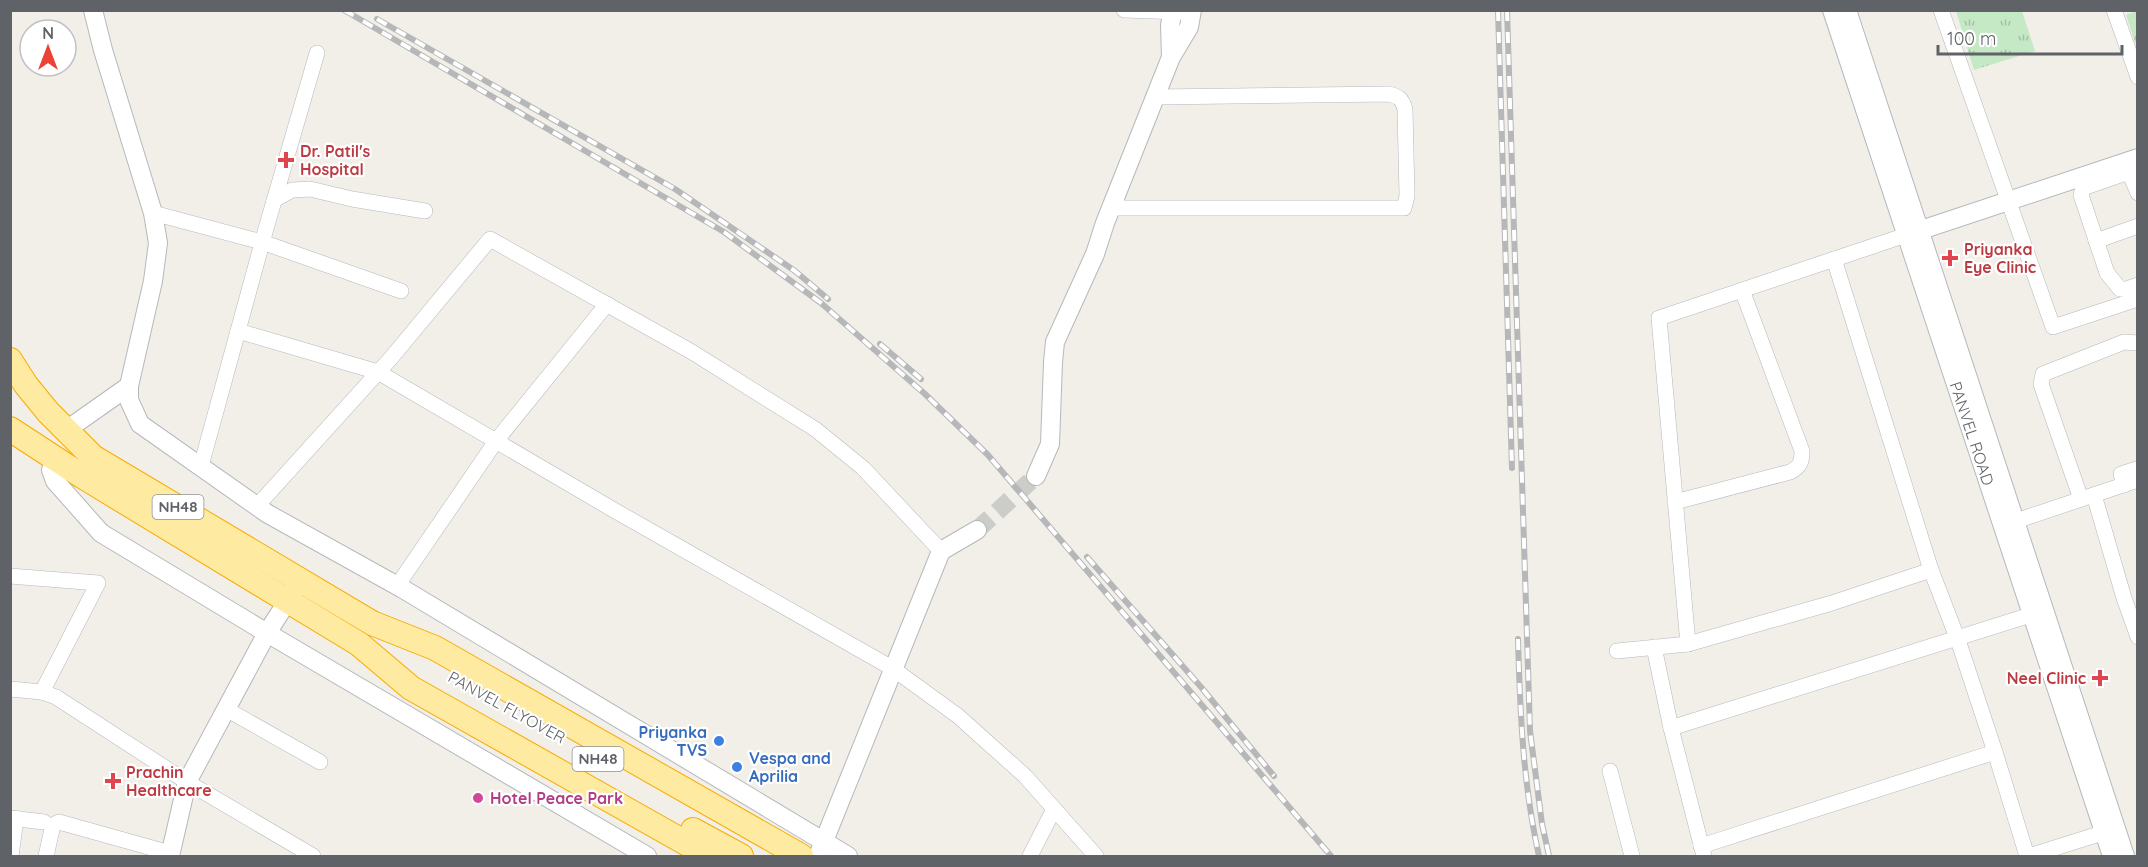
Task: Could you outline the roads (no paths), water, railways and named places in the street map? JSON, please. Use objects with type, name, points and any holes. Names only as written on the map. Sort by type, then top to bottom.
[{"type":"highway","name":"NH48","points":[[10,360],[26,385],[65,431],[93,457],[372,622]]},
{"type":"highway","name":"NH48","points":[[10,429],[359,644]]},
{"type":"highway","name":"PANVEL FLYOVER","points":[[372,622],[422,668],[741,856]]},
{"type":"highway","points":[[372,622],[435,648],[801,856]]},
{"type":"highway","name":"PANVEL FLYOVER","points":[[359,644],[422,668],[771,856]]},
{"type":"highway","points":[[359,644],[411,688],[709,856]]},
{"type":"street","points":[[93,10],[102,50],[153,213],[158,243],[156,262],[129,386],[129,400],[140,424],[257,506],[397,586],[821,850],[848,856]]},
{"type":"street","points":[[1036,476],[1050,444],[1055,342],[1099,245],[1108,216],[1172,57],[1189,27],[1192,12],[1124,10]]},
{"type":"street","name":"PANVEL ROAD","points":[[1832,10],[1913,233],[2110,830],[2126,856]]},
{"type":"street","name":"PANVEL ROAD","points":[[1847,10],[1913,233]]},
{"type":"street","points":[[1941,10],[2053,327],[2138,299]]},
{"type":"street","points":[[2114,10],[2138,77]]},
{"type":"street","points":[[1172,57],[1170,26],[1173,11]]},
{"type":"street","points":[[201,466],[262,242],[317,53]]},
{"type":"street","points":[[1108,216],[1404,208],[1407,196],[1405,109],[1403,101],[1397,96],[1388,94],[1156,97]]},
{"type":"street","points":[[1688,644],[1659,318],[2008,201],[2131,164]]},
{"type":"street","points":[[2131,164],[2138,193]]},
{"type":"street","points":[[2131,164],[2083,188],[2081,195],[2107,273],[2120,289],[2138,285]]},
{"type":"street","points":[[274,200],[292,190],[310,189],[352,199],[425,211]]},
{"type":"street","points":[[153,213],[262,242],[401,291]]},
{"type":"street","points":[[2096,241],[2138,225]]},
{"type":"street","points":[[257,506],[391,358],[490,239],[692,352],[815,429],[863,468],[941,551]]},
{"type":"street","points":[[1834,259],[1931,570],[1958,640],[2028,856],[2110,830]]},
{"type":"street","points":[[1674,502],[1790,472],[1798,468],[1802,460],[1802,451],[1742,290]]},
{"type":"street","points":[[397,586],[496,441],[607,304]]},
{"type":"street","points":[[238,331],[378,372],[892,668],[958,716],[1025,776],[1096,856]]},
{"type":"street","points":[[2138,343],[2124,342],[2043,374],[2041,384],[2087,497],[2138,637]]},
{"type":"street","points":[[65,431],[129,386]]},
{"type":"street","points":[[56,459],[51,470],[55,481],[101,533],[647,856]]},
{"type":"street","points":[[2009,523],[2087,497],[2132,478]]},
{"type":"street","points":[[821,850],[892,668],[941,551],[977,530]]},
{"type":"street","points":[[1617,651],[1688,644],[1843,600],[1931,570]]},
{"type":"street","points":[[10,576],[98,583],[42,692]]},
{"type":"street","points":[[46,856],[53,825],[59,822],[131,850],[170,855],[187,782],[267,633],[301,580]]},
{"type":"street","points":[[1671,728],[1958,640],[2038,613]]},
{"type":"street","points":[[1654,648],[1671,728],[1702,851],[1995,752]]},
{"type":"street","points":[[10,688],[42,692],[56,697],[187,782],[313,856]]},
{"type":"street","points":[[226,709],[320,762]]},
{"type":"street","points":[[1610,771],[1632,856]]},
{"type":"street","points":[[1030,856],[1054,809]]},
{"type":"street","points":[[11,856],[13,818],[44,822]]},
{"type":"street","name":"PANVEL ROAD","points":[[2110,830],[2112,856]]},
{"type":"tunnel","points":[[977,530],[1036,476]]},
{"type":"railway","points":[[344,10],[724,232],[821,303],[925,394],[988,455],[1331,856]]},
{"type":"railway","points":[[1498,10],[1512,468]]},
{"type":"railway","points":[[1507,10],[1530,731],[1542,824],[1549,856]]},
{"type":"railway","points":[[377,19],[675,189],[795,271],[828,299]]},
{"type":"railway","points":[[880,344],[921,379]]},
{"type":"railway","points":[[1087,557],[1201,687],[1274,776]]},
{"type":"railway","points":[[1518,639],[1521,721],[1526,775],[1539,856]]},
{"type":"place","name":"Dr. Patil's Hospital","points":[[286,160]]},
{"type":"place","name":"Priyanka Eye Clinic","points":[[1950,258]]},
{"type":"place","name":"Neel Clinic","points":[[2100,678]]},
{"type":"place","name":"Priyanka TVS","points":[[719,741]]},
{"type":"place","name":"Vespa and Aprilia","points":[[737,767]]},
{"type":"place","name":"Prachin Healthcare","points":[[113,781]]},
{"type":"place","name":"Hotel Peace Park","points":[[478,798]]}]
